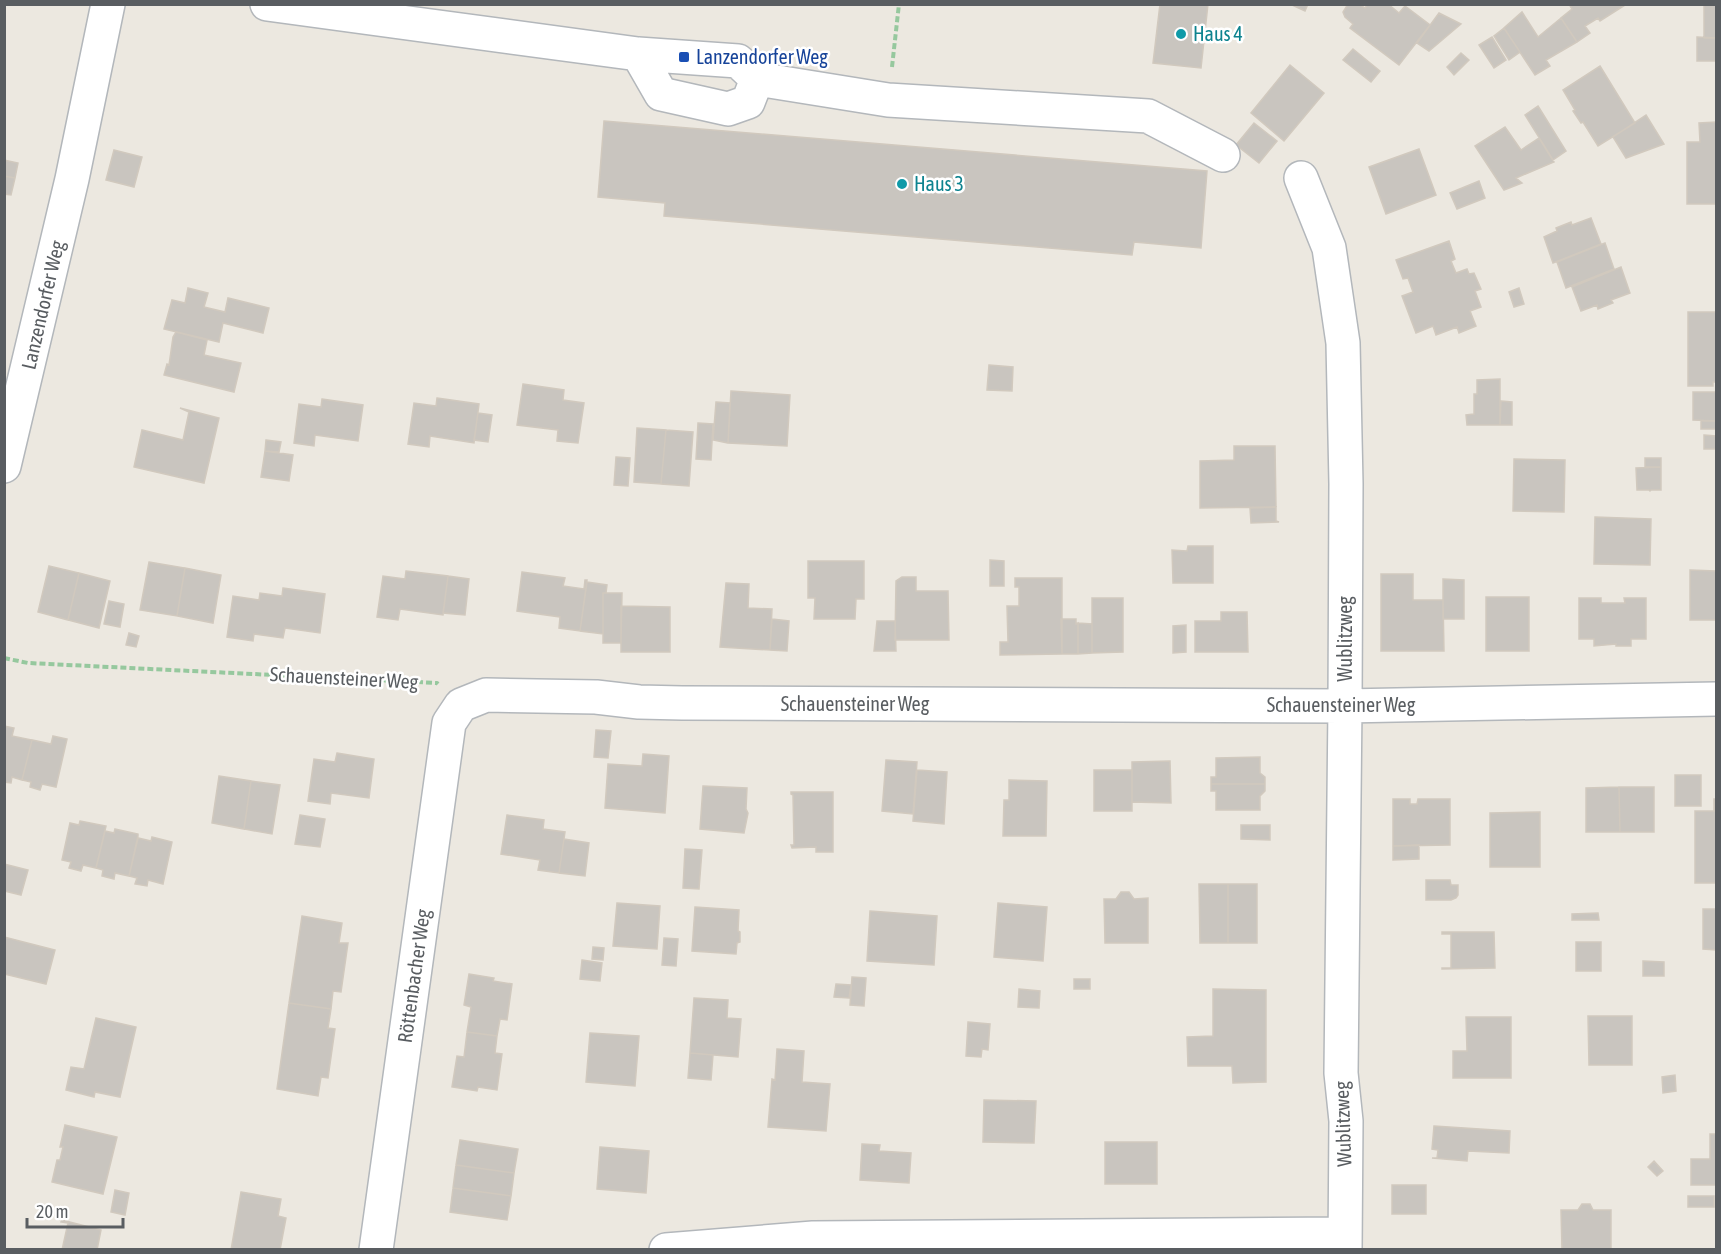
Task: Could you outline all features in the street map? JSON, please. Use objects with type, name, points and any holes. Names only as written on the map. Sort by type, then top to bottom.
[{"type":"street","name":"Lanzendorfer Weg","points":[[4,466],[72,179],[108,4]]},
{"type":"street","points":[[267,4],[638,54],[738,61],[757,79],[888,100],[1148,116],[1223,155]]},
{"type":"street","points":[[638,54],[661,94],[728,109],[748,102],[757,79]]},
{"type":"street","name":"Wublitzweg","points":[[1301,178],[1329,248],[1343,343],[1346,484],[1341,1073],[1346,1121],[1345,1242]]},
{"type":"street","name":"Schauensteiner Weg","points":[[461,705],[486,695],[596,697],[639,702],[682,703],[1345,706],[1716,699]]},
{"type":"street","name":"Röttenbacher Weg","points":[[376,1250],[449,723],[461,705]]},
{"type":"street","points":[[666,1250],[813,1238],[1345,1242]]},
{"type":"path","points":[[888,100],[899,4]]},
{"type":"path","name":"Schauensteiner Weg","points":[[4,658],[28,663],[437,683],[461,705]]},
{"type":"building","name":"Haus 4","points":[[1160,4],[1208,4],[1201,68],[1153,63]]},
{"type":"building","points":[[1290,4],[1308,4],[1305,11]]},
{"type":"building","points":[[1348,4],[1359,4],[1365,8],[1368,4],[1388,4],[1399,13],[1405,6],[1430,25],[1399,65],[1350,28],[1353,24],[1343,12]]},
{"type":"building","points":[[1569,4],[1625,5],[1600,21],[1598,18],[1585,26],[1590,33],[1577,42],[1561,18],[1572,9]]},
{"type":"building","points":[[1704,4],[1716,4],[1716,38],[1704,38]]},
{"type":"building","points":[[1522,12],[1538,37],[1561,18],[1577,42],[1546,60],[1550,66],[1535,75],[1504,28]]},
{"type":"building","points":[[1439,13],[1461,24],[1429,51],[1417,43]]},
{"type":"building","points":[[1504,28],[1520,52],[1509,60],[1494,36]]},
{"type":"building","points":[[1492,37],[1506,60],[1494,68],[1479,45]]},
{"type":"building","points":[[1697,37],[1716,38],[1716,61],[1697,61]]},
{"type":"building","points":[[1353,49],[1380,71],[1371,82],[1343,60]]},
{"type":"building","points":[[1461,53],[1469,60],[1454,75],[1447,67]]},
{"type":"building","points":[[1290,65],[1324,93],[1284,141],[1251,113]]},
{"type":"building","points":[[1600,66],[1635,123],[1598,146],[1573,111],[1575,110],[1563,90]]},
{"type":"building","points":[[1538,106],[1566,151],[1553,160],[1525,115]]},
{"type":"building","points":[[1646,115],[1664,144],[1626,158],[1613,137]]},
{"type":"building","name":"Haus 3","points":[[604,121],[1207,171],[1201,248],[1134,242],[1132,255],[664,216],[665,203],[598,197]]},
{"type":"building","points":[[1716,122],[1716,204],[1687,204],[1687,142],[1700,142],[1699,123]]},
{"type":"building","points":[[1254,123],[1277,141],[1259,163],[1236,145]]},
{"type":"building","points":[[1505,127],[1521,150],[1539,138],[1554,162],[1516,178],[1522,183],[1504,190],[1475,146]]},
{"type":"building","points":[[1419,149],[1436,195],[1386,214],[1369,167]]},
{"type":"building","points":[[114,150],[142,157],[134,187],[106,180]]},
{"type":"building","points":[[4,160],[18,163],[15,178],[4,176]]},
{"type":"building","points":[[4,176],[15,178],[11,195],[4,194]]},
{"type":"building","points":[[1479,181],[1485,198],[1457,209],[1450,193]]},
{"type":"building","points":[[1591,218],[1601,244],[1553,263],[1544,237],[1557,231],[1556,228]]},
{"type":"building","points":[[1449,241],[1455,259],[1451,261],[1456,273],[1467,269],[1469,274],[1474,273],[1481,289],[1475,291],[1481,307],[1470,311],[1476,326],[1459,333],[1457,327],[1436,335],[1433,326],[1416,333],[1402,296],[1413,292],[1408,278],[1403,279],[1396,260]]},
{"type":"building","points":[[1605,243],[1614,269],[1566,288],[1557,262]]},
{"type":"building","points":[[1621,267],[1630,293],[1611,300],[1613,303],[1598,309],[1597,305],[1581,311],[1572,287]]},
{"type":"building","points":[[188,288],[208,293],[204,307],[225,312],[228,298],[269,308],[263,333],[223,323],[219,342],[164,329],[172,300],[185,303]]},
{"type":"building","points":[[1519,288],[1524,304],[1514,307],[1509,292]]},
{"type":"building","points":[[1688,312],[1716,312],[1716,382],[1713,382],[1713,386],[1688,386]]},
{"type":"building","points":[[176,332],[207,340],[204,355],[241,363],[234,392],[164,375],[167,364],[169,365],[173,337]]},
{"type":"building","points":[[989,365],[1013,367],[1012,391],[987,390]]},
{"type":"building","points":[[1500,379],[1500,425],[1467,425],[1466,415],[1474,414],[1477,380]]},
{"type":"building","points":[[523,384],[564,390],[563,400],[584,403],[578,443],[557,441],[558,430],[517,425]]},
{"type":"building","points":[[731,391],[790,395],[787,446],[728,443]]},
{"type":"building","points":[[1693,392],[1716,392],[1716,421],[1693,420]]},
{"type":"building","points":[[437,398],[479,404],[474,443],[430,436],[429,447],[408,444],[414,403],[436,406]]},
{"type":"building","points":[[322,399],[363,405],[358,441],[315,435],[314,446],[294,443],[299,404],[321,407]]},
{"type":"building","points":[[1501,401],[1512,402],[1512,425],[1500,425]]},
{"type":"building","points":[[716,402],[730,403],[728,443],[713,440]]},
{"type":"building","points":[[180,408],[219,418],[204,483],[134,467],[142,430],[183,440],[189,412]]},
{"type":"building","points":[[478,413],[492,415],[488,442],[474,440]]},
{"type":"building","points":[[1701,421],[1716,421],[1716,429],[1701,429]]},
{"type":"building","points":[[698,423],[713,424],[711,460],[696,459]]},
{"type":"building","points":[[637,428],[666,430],[661,484],[634,482]]},
{"type":"building","points":[[666,430],[693,432],[689,486],[661,484]]},
{"type":"building","points":[[1704,435],[1716,436],[1716,449],[1704,449]]},
{"type":"building","points":[[266,440],[281,442],[279,452],[265,451]]},
{"type":"building","points":[[1234,446],[1275,446],[1276,507],[1200,508],[1200,461],[1234,460]]},
{"type":"building","points":[[265,451],[293,455],[289,481],[261,477]]},
{"type":"building","points":[[616,457],[630,458],[628,486],[614,485]]},
{"type":"building","points":[[1645,458],[1661,458],[1661,467],[1645,467]]},
{"type":"building","points":[[1514,459],[1565,460],[1564,512],[1513,511]]},
{"type":"building","points":[[1661,467],[1661,490],[1637,490],[1636,468]]},
{"type":"building","points":[[1276,507],[1276,521],[1279,522],[1251,523],[1250,508]]},
{"type":"building","points":[[1595,517],[1651,519],[1650,565],[1594,564]]},
{"type":"building","points":[[1188,546],[1213,546],[1213,583],[1173,583],[1172,550],[1187,551]]},
{"type":"building","points":[[990,560],[1004,561],[1004,586],[990,586]]},
{"type":"building","points":[[808,561],[864,561],[864,599],[856,599],[855,619],[814,619],[815,598],[808,598]]},
{"type":"building","points":[[149,562],[185,568],[177,616],[140,610]]},
{"type":"building","points":[[49,566],[79,573],[68,620],[38,612]]},
{"type":"building","points":[[185,568],[221,575],[213,623],[177,616]]},
{"type":"building","points":[[1690,570],[1716,571],[1716,620],[1690,620]]},
{"type":"building","points":[[406,571],[448,576],[443,615],[400,609],[398,620],[377,617],[383,576],[405,579]]},
{"type":"building","points":[[522,572],[565,578],[563,586],[584,589],[585,580],[587,580],[580,631],[559,628],[560,617],[517,611]]},
{"type":"building","points":[[79,573],[110,581],[99,628],[68,620]]},
{"type":"building","points":[[1381,574],[1413,574],[1413,600],[1443,600],[1444,651],[1381,651]]},
{"type":"building","points":[[448,576],[469,579],[465,615],[443,613]]},
{"type":"building","points":[[902,577],[916,577],[916,591],[948,591],[949,640],[895,640],[896,581]]},
{"type":"building","points":[[1015,578],[1062,578],[1062,654],[1000,655],[1000,642],[1008,642],[1007,606],[1019,606],[1019,587],[1015,587]]},
{"type":"building","points":[[1443,579],[1464,580],[1464,619],[1443,619]]},
{"type":"building","points":[[587,582],[607,585],[606,593],[603,593],[603,634],[580,631]]},
{"type":"building","points":[[726,583],[749,584],[748,608],[772,609],[770,650],[720,647]]},
{"type":"building","points":[[283,588],[325,594],[320,633],[285,628],[283,638],[254,634],[253,641],[227,637],[233,596],[259,600],[260,593],[282,596]]},
{"type":"building","points":[[603,593],[622,593],[621,643],[603,643]]},
{"type":"building","points":[[1486,597],[1529,597],[1529,651],[1486,651]]},
{"type":"building","points":[[1092,598],[1123,598],[1123,652],[1092,653]]},
{"type":"building","points":[[1579,598],[1601,598],[1601,603],[1625,603],[1624,598],[1646,598],[1646,639],[1631,639],[1631,646],[1616,646],[1616,644],[1594,646],[1594,639],[1579,639]]},
{"type":"building","points":[[109,601],[124,604],[120,627],[104,624]]},
{"type":"building","points":[[621,606],[670,607],[670,652],[621,652]]},
{"type":"building","points":[[1221,612],[1247,612],[1248,652],[1195,652],[1195,621],[1221,621]]},
{"type":"building","points":[[772,619],[789,621],[787,651],[770,650]]},
{"type":"building","points":[[1061,619],[1076,619],[1076,624],[1078,623],[1078,654],[1062,654]]},
{"type":"building","points":[[877,621],[895,621],[896,651],[874,651]]},
{"type":"building","points":[[1078,623],[1092,624],[1092,653],[1078,654]]},
{"type":"building","points":[[1186,625],[1186,652],[1173,653],[1173,626]]},
{"type":"building","points":[[129,633],[139,636],[136,647],[126,645]]},
{"type":"building","points":[[4,726],[14,728],[12,736],[32,740],[22,780],[12,777],[11,783],[4,782]]},
{"type":"building","points":[[596,730],[611,731],[608,758],[594,757]]},
{"type":"building","points":[[53,736],[67,739],[56,787],[42,784],[40,790],[30,787],[31,782],[22,780],[32,740],[51,744]]},
{"type":"building","points":[[337,753],[374,759],[369,798],[331,793],[330,804],[308,801],[314,759],[335,762]]},
{"type":"building","points":[[643,754],[669,756],[665,813],[605,808],[608,764],[642,766]]},
{"type":"building","points":[[1260,757],[1260,773],[1265,777],[1265,784],[1211,784],[1211,777],[1216,777],[1216,758]]},
{"type":"building","points":[[886,760],[917,762],[913,814],[882,811]]},
{"type":"building","points":[[1170,761],[1171,803],[1132,802],[1132,762]]},
{"type":"building","points":[[917,770],[947,772],[944,824],[913,821]]},
{"type":"building","points":[[1094,770],[1132,770],[1132,811],[1094,811]]},
{"type":"building","points":[[1675,775],[1701,775],[1701,806],[1675,806]]},
{"type":"building","points":[[219,776],[251,781],[244,829],[212,823]]},
{"type":"building","points":[[1009,780],[1047,781],[1046,836],[1003,836],[1004,800],[1009,800]]},
{"type":"building","points":[[251,781],[280,785],[272,834],[244,829]]},
{"type":"building","points":[[1211,784],[1265,784],[1265,791],[1260,796],[1260,810],[1216,810],[1216,791],[1211,791]]},
{"type":"building","points":[[703,786],[747,788],[746,809],[748,813],[744,833],[700,829]]},
{"type":"building","points":[[1619,787],[1620,832],[1586,832],[1586,788]]},
{"type":"building","points":[[1619,787],[1654,787],[1654,832],[1620,832]]},
{"type":"building","points":[[791,792],[833,792],[833,852],[816,852],[816,847],[792,848],[791,845],[794,845],[793,795]]},
{"type":"building","points":[[1393,799],[1410,799],[1410,804],[1417,804],[1418,799],[1450,799],[1450,845],[1393,846]]},
{"type":"building","points":[[1714,799],[1716,799],[1716,883],[1695,883],[1695,811],[1714,811]]},
{"type":"building","points":[[1540,812],[1540,867],[1490,867],[1490,813]]},
{"type":"building","points":[[300,815],[325,819],[320,847],[295,844]]},
{"type":"building","points":[[507,815],[544,820],[543,829],[565,832],[559,873],[538,870],[540,860],[501,854]]},
{"type":"building","points":[[80,821],[106,826],[96,868],[83,865],[81,871],[69,868],[71,862],[62,860],[70,823],[79,825]]},
{"type":"building","points":[[1241,825],[1270,825],[1270,840],[1241,839]]},
{"type":"building","points":[[115,829],[138,834],[138,836],[129,876],[115,873],[114,879],[102,876],[103,870],[96,868],[105,831],[114,833]]},
{"type":"building","points":[[152,837],[172,842],[163,884],[148,880],[147,886],[135,884],[137,878],[129,876],[138,838],[151,841]]},
{"type":"building","points":[[564,839],[589,843],[585,876],[559,873]]},
{"type":"building","points":[[1419,845],[1419,859],[1393,860],[1393,846]]},
{"type":"building","points":[[685,849],[702,850],[699,889],[683,888]]},
{"type":"building","points":[[4,864],[28,870],[21,895],[4,891]]},
{"type":"building","points":[[1426,880],[1450,880],[1451,885],[1458,885],[1458,895],[1451,900],[1426,900]]},
{"type":"building","points":[[1199,884],[1228,884],[1228,943],[1200,943]]},
{"type":"building","points":[[1228,884],[1257,884],[1257,943],[1228,943]]},
{"type":"building","points":[[1121,892],[1129,892],[1134,899],[1148,898],[1148,943],[1105,943],[1104,899],[1116,899]]},
{"type":"building","points":[[617,903],[660,906],[657,949],[613,946]]},
{"type":"building","points":[[998,903],[1047,907],[1043,961],[994,957]]},
{"type":"building","points":[[695,907],[739,910],[740,942],[737,943],[736,954],[692,951]]},
{"type":"building","points":[[1703,909],[1716,909],[1716,950],[1703,949]]},
{"type":"building","points":[[870,911],[937,916],[934,965],[867,961]]},
{"type":"building","points":[[1598,913],[1599,920],[1572,920],[1572,914]]},
{"type":"building","points":[[302,916],[342,923],[339,943],[348,943],[341,992],[333,991],[331,1009],[289,1003]]},
{"type":"building","points":[[1442,932],[1494,932],[1495,968],[1442,969],[1451,968],[1451,934],[1442,934]]},
{"type":"building","points":[[4,937],[55,950],[46,984],[4,974]]},
{"type":"building","points":[[664,938],[678,939],[676,966],[662,965]]},
{"type":"building","points":[[1576,942],[1601,942],[1601,971],[1576,971]]},
{"type":"building","points":[[593,947],[604,948],[603,960],[592,959]]},
{"type":"building","points":[[582,960],[602,963],[600,981],[580,979]]},
{"type":"building","points":[[1643,961],[1664,962],[1664,976],[1643,976]]},
{"type":"building","points":[[469,974],[512,984],[507,1020],[500,1019],[497,1036],[467,1032],[471,1007],[464,1005]]},
{"type":"building","points":[[852,977],[866,978],[864,1006],[850,1005]]},
{"type":"building","points":[[1074,979],[1090,979],[1090,989],[1074,989]]},
{"type":"building","points":[[836,984],[851,985],[849,998],[834,997]]},
{"type":"building","points":[[1019,989],[1040,991],[1039,1008],[1018,1007]]},
{"type":"building","points":[[1213,989],[1266,990],[1266,1082],[1233,1083],[1232,1066],[1188,1066],[1187,1037],[1213,1036]]},
{"type":"building","points":[[694,998],[728,1000],[727,1018],[741,1019],[738,1057],[690,1053]]},
{"type":"building","points":[[289,1003],[331,1009],[328,1028],[335,1029],[328,1078],[321,1077],[318,1096],[277,1089]]},
{"type":"building","points":[[1588,1016],[1632,1016],[1632,1065],[1589,1065]]},
{"type":"building","points":[[1466,1017],[1511,1017],[1511,1078],[1453,1078],[1453,1051],[1467,1051]]},
{"type":"building","points":[[96,1018],[136,1027],[120,1097],[95,1092],[94,1097],[66,1090],[71,1067],[84,1069]]},
{"type":"building","points":[[968,1022],[990,1024],[988,1050],[982,1049],[981,1057],[966,1056]]},
{"type":"building","points":[[467,1032],[497,1036],[495,1053],[502,1054],[497,1090],[478,1087],[477,1091],[452,1087],[457,1056],[464,1057]]},
{"type":"building","points":[[590,1033],[639,1036],[635,1086],[586,1082]]},
{"type":"building","points":[[777,1049],[804,1051],[802,1082],[830,1084],[826,1131],[768,1127]]},
{"type":"building","points":[[690,1053],[713,1055],[711,1080],[688,1078]]},
{"type":"building","points":[[1675,1075],[1676,1091],[1663,1093],[1662,1077]]},
{"type":"building","points":[[984,1100],[1036,1101],[1034,1143],[983,1142]]},
{"type":"building","points":[[65,1125],[117,1137],[103,1194],[52,1182],[57,1160],[60,1160],[63,1147],[60,1147]]},
{"type":"building","points":[[1434,1126],[1510,1131],[1509,1153],[1468,1151],[1467,1161],[1432,1158],[1437,1158],[1438,1150],[1432,1149]]},
{"type":"building","points":[[1710,1134],[1716,1134],[1716,1185],[1691,1185],[1691,1159],[1710,1159]]},
{"type":"building","points":[[460,1140],[518,1149],[514,1173],[456,1165]]},
{"type":"building","points":[[1105,1142],[1157,1142],[1157,1184],[1105,1184]]},
{"type":"building","points":[[862,1144],[880,1145],[879,1151],[911,1153],[909,1183],[860,1180]]},
{"type":"building","points":[[600,1147],[649,1151],[646,1193],[597,1189]]},
{"type":"building","points":[[1654,1161],[1663,1171],[1657,1176],[1648,1167]]},
{"type":"building","points":[[456,1165],[514,1173],[511,1196],[453,1188]]},
{"type":"building","points":[[1392,1185],[1426,1185],[1426,1214],[1392,1214]]},
{"type":"building","points":[[453,1188],[511,1196],[507,1220],[450,1212]]},
{"type":"building","points":[[115,1190],[129,1193],[125,1215],[111,1212]]},
{"type":"building","points":[[241,1192],[281,1199],[278,1216],[286,1218],[280,1250],[231,1250]]},
{"type":"building","points":[[1688,1196],[1714,1196],[1714,1207],[1688,1207]]},
{"type":"building","points":[[1582,1204],[1590,1204],[1593,1210],[1611,1210],[1611,1250],[1562,1250],[1561,1210],[1578,1210]]},
{"type":"building","points":[[62,1220],[101,1230],[97,1250],[62,1250],[68,1223],[61,1222]]},
{"type":"place","name":"Haus 4","points":[[1181,34]]},
{"type":"place","name":"Lanzendorfer Weg","points":[[684,57]]},
{"type":"place","name":"Haus 3","points":[[902,184]]}]
